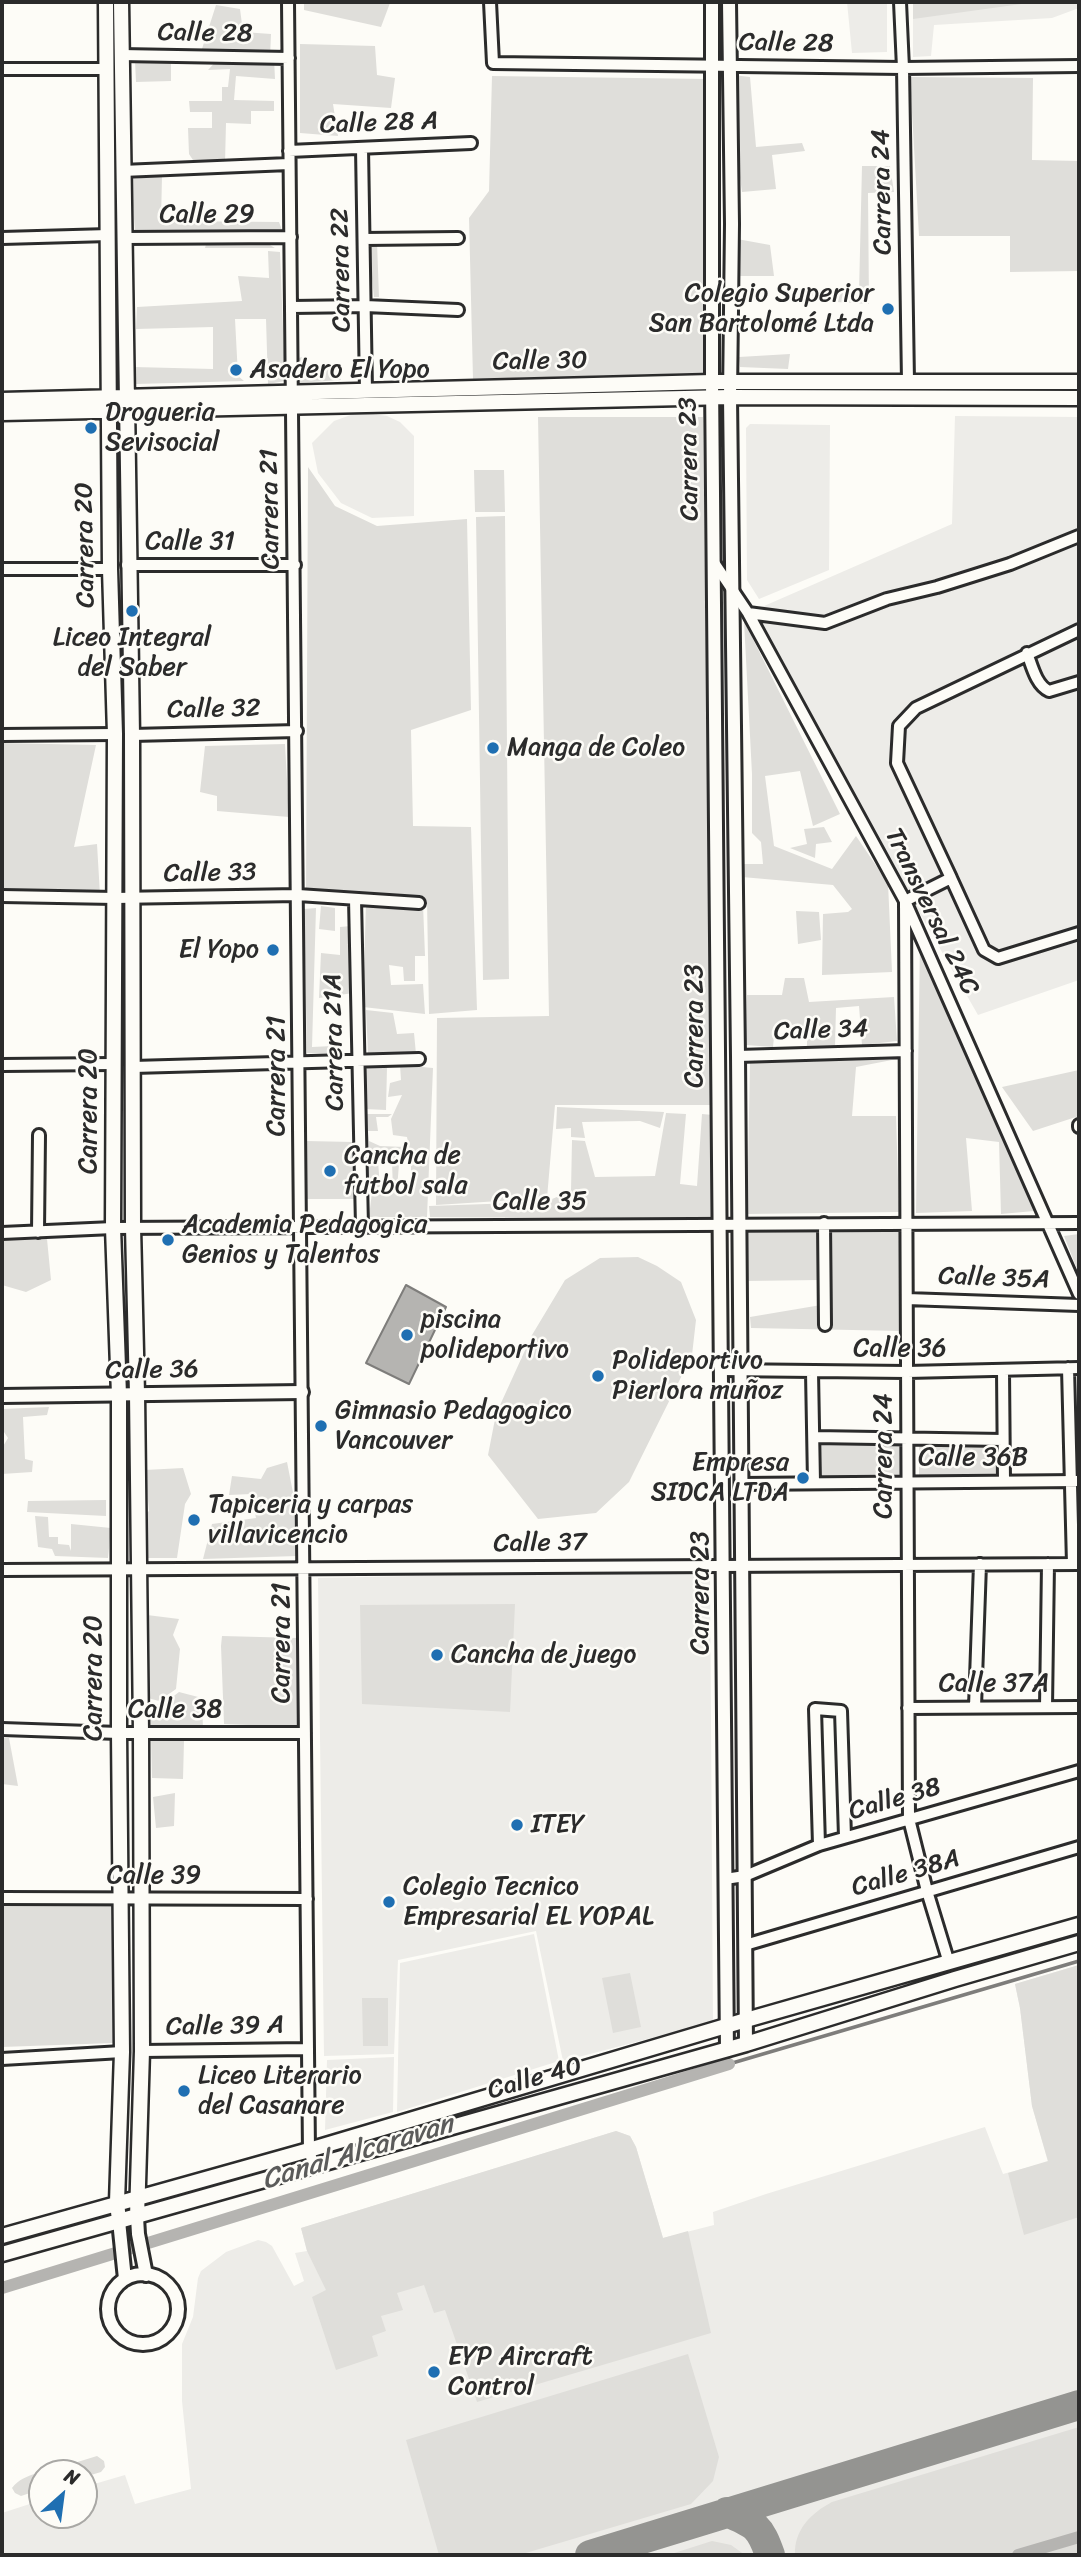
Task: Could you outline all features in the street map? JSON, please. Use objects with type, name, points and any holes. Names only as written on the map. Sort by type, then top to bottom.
[{"type":"main road","name":"Carrera 20","points":[[107,2],[110,569],[115,734],[133,1067],[141,1732],[142,2051],[137,2217]]},
{"type":"main road","name":"Carrera 20","points":[[120,2228],[117,2203],[122,2052],[119,1395],[113,1228],[113,1064],[131,735],[121,171],[121,2]]},
{"type":"main road","name":"Calle 30","points":[[126,404],[293,408],[712,398],[730,390],[908,381],[1079,382]]},
{"type":"main road","name":"Calle 30","points":[[2,413],[293,393],[712,382],[730,390],[1079,398]]},
{"type":"main road","name":"Calle 30","points":[[2,400],[109,405]]},
{"type":"main road","name":"Calle 40","points":[[2,2236],[309,2150],[746,2020],[1079,1925]]},
{"type":"main road","name":"Calle 40","points":[[2,2254],[120,2228],[137,2217],[727,2050],[1079,1943]]},
{"type":"street","name":"Carrera 21","points":[[288,2],[299,895],[309,2150],[314,2167]]},
{"type":"street","name":"Calle 28","points":[[490,2],[493,64],[903,68],[1079,66]]},
{"type":"street","name":"Carrera 23","points":[[712,2],[712,398],[727,2050]]},
{"type":"street","name":"Carrera 23","points":[[729,2],[730,390],[746,2044]]},
{"type":"street","name":"Carrera 24","points":[[900,2],[908,381]]},
{"type":"street","name":"Calle 28","points":[[121,55],[289,58]]},
{"type":"street","points":[[2,69],[107,69]]},
{"type":"street","name":"Calle 28 A","points":[[289,151],[471,143]]},
{"type":"street","name":"Carrera 22","points":[[362,148],[366,391]]},
{"type":"street","name":"Calle 28 A","points":[[121,171],[289,164]]},
{"type":"street","points":[[2,238],[109,235]]},
{"type":"street","name":"Calle 29","points":[[124,238],[291,237]]},
{"type":"street","points":[[364,239],[458,238]]},
{"type":"street","points":[[292,306],[458,310]]},
{"type":"street","points":[[748,613],[825,623],[887,599],[937,587],[1010,564],[1079,536]]},
{"type":"street","name":"Transversal 24C","points":[[715,564],[748,613],[905,901],[1079,1294]]},
{"type":"street","name":"Calle 31","points":[[127,565],[295,565]]},
{"type":"street","name":"Calle 31","points":[[2,569],[110,569]]},
{"type":"street","points":[[1079,630],[916,708],[900,726],[897,763],[984,950],[998,958],[1079,933]]},
{"type":"street","points":[[1027,653],[1044,690],[1079,682]]},
{"type":"street","name":"Calle 32","points":[[131,735],[297,731]]},
{"type":"street","points":[[2,735],[115,734]]},
{"type":"street","points":[[905,901],[951,878]]},
{"type":"street","name":"Calle 33","points":[[2,896],[123,898],[299,895],[419,903]]},
{"type":"street","name":"Carrera 21A","points":[[355,899],[362,1226]]},
{"type":"street","name":"Carrera 24","points":[[905,901],[909,1819],[949,1963]]},
{"type":"street","name":"Calle 34","points":[[738,1056],[906,1051]]},
{"type":"street","points":[[133,1067],[419,1059]]},
{"type":"street","points":[[2,1065],[113,1064]]},
{"type":"street","points":[[38,1232],[39,1135]]},
{"type":"street","points":[[824,1223],[825,1325]]},
{"type":"street","name":"Calle 35","points":[[2,1233],[133,1227],[1079,1223]]},
{"type":"street","name":"Calle 35A","points":[[906,1298],[1079,1305]]},
{"type":"street","points":[[1074,1368],[1076,1564]]},
{"type":"street","name":"Calle 36","points":[[721,1370],[907,1372],[1074,1368]]},
{"type":"street","points":[[1003,1371],[1004,1481]]},
{"type":"street","points":[[812,1372],[814,1482]]},
{"type":"street","name":"Calle 36","points":[[2,1396],[302,1392]]},
{"type":"street","points":[[814,1437],[1003,1440]]},
{"type":"street","name":"Calle 36B","points":[[741,1484],[1074,1481]]},
{"type":"street","points":[[975,1707],[980,1564]]},
{"type":"street","points":[[1046,1707],[1048,1564]]},
{"type":"street","name":"Calle 37","points":[[2,1570],[1076,1564]]},
{"type":"street","name":"Calle 37A","points":[[908,1708],[1079,1707]]},
{"type":"street","points":[[819,1845],[815,1709],[841,1711],[845,1837]]},
{"type":"street","name":"Calle 38","points":[[2,1729],[119,1733],[306,1732]]},
{"type":"street","name":"Calle 38","points":[[725,1879],[745,1876],[845,1837],[1079,1771]]},
{"type":"street","name":"Calle 38A","points":[[745,1945],[1079,1847]]},
{"type":"street","name":"Calle 39","points":[[2,1898],[307,1899]]},
{"type":"street","name":"Calle 39 A","points":[[142,2051],[308,2049]]},
{"type":"street","points":[[2,2059],[122,2052]]},
{"type":"street","points":[[137,2217],[146,2274]]},
{"type":"street","points":[[120,2228],[125,2279]]},
{"type":"street","points":[[146,2274],[166,2283],[177,2300],[178,2311],[170,2331],[153,2343],[132,2343],[122,2338],[109,2320],[109,2299],[114,2289],[125,2279],[146,2274]]},
{"type":"shaded area","points":[[304,2],[390,3],[381,27],[304,10]]},
{"type":"shaded area","points":[[847,2],[887,2],[887,52],[852,53]]},
{"type":"shaded area","points":[[913,2],[1079,2],[1079,8],[1052,18],[934,25],[931,56],[913,57]]},
{"type":"shaded area","points":[[913,2],[1036,2],[913,19]]},
{"type":"shaded area","points":[[216,5],[240,9],[243,32],[271,34],[270,57],[201,52]]},
{"type":"shaded area","points":[[300,44],[375,46],[377,75],[395,78],[391,108],[333,104],[338,136],[300,133]]},
{"type":"shaded area","points":[[274,58],[275,79],[236,76],[234,100],[274,101],[274,111],[251,111],[251,124],[226,123],[225,163],[195,163],[189,154],[188,128],[212,128],[212,112],[190,112],[189,101],[222,101],[222,87],[228,87],[230,69],[208,70],[218,59]]},
{"type":"shaded area","points":[[171,60],[171,81],[136,82],[135,61]]},
{"type":"shaded area","points":[[733,75],[750,77],[756,147],[802,143],[805,151],[772,155],[776,189],[742,192],[735,141]]},
{"type":"shaded area","points":[[492,76],[707,79],[704,373],[473,379],[469,218],[489,191]]},
{"type":"shaded area","points":[[910,77],[1033,78],[1032,160],[1079,161],[1079,271],[1010,272],[1010,236],[919,236]]},
{"type":"shaded area","points":[[862,166],[890,166],[894,192],[868,193],[869,304],[805,300],[810,290],[859,293]]},
{"type":"shaded area","points":[[162,176],[161,221],[279,222],[283,233],[135,231],[131,179]]},
{"type":"shaded area","points":[[737,239],[770,245],[774,276],[737,276]]},
{"type":"shaded area","points":[[207,241],[263,241],[275,248],[205,248]]},
{"type":"shaded area","points":[[368,242],[377,242],[379,297],[374,297]]},
{"type":"shaded area","points":[[268,251],[280,252],[285,381],[268,384],[266,319],[235,319],[238,376],[244,381],[136,384],[134,367],[213,369],[213,327],[136,329],[137,307],[242,301],[238,276],[269,278]]},
{"type":"shaded area","points":[[790,354],[788,369],[740,367],[739,357]]},
{"type":"shaded area","points":[[302,357],[303,369],[336,368],[341,380],[296,383],[295,359]]},
{"type":"shaded area","points":[[359,412],[387,416],[400,422],[414,436],[414,516],[372,518],[341,503],[318,473],[312,443],[334,421]]},
{"type":"shaded area","points":[[955,416],[1079,417],[1079,980],[978,1015],[748,613],[952,524]]},
{"type":"shaded area","points":[[538,417],[703,417],[712,1105],[555,1105],[547,1198],[436,1205],[437,1018],[549,1016]]},
{"type":"shaded area","points":[[750,424],[830,425],[829,570],[759,599],[747,580],[746,428]]},
{"type":"shaded area","points":[[308,467],[335,506],[377,526],[467,519],[471,710],[411,730],[413,826],[471,827],[477,1010],[429,1014],[427,900],[306,891]]},
{"type":"shaded area","points":[[474,470],[504,470],[505,512],[475,512]]},
{"type":"shaded area","name":"Manga de Coleo","points":[[505,516],[509,979],[483,980],[476,517]]},
{"type":"shaded area","points":[[744,621],[840,814],[813,826],[800,771],[765,776],[774,846],[832,869],[856,836],[888,883],[892,972],[822,975],[823,914],[848,912],[852,909],[833,885],[742,877],[742,864],[763,864],[761,842],[752,833],[752,774]]},
{"type":"shaded area","points":[[2,743],[96,745],[74,847],[97,844],[100,895],[2,888]]},
{"type":"shaded area","points":[[285,744],[289,817],[217,811],[217,796],[200,792],[205,746]]},
{"type":"shaded area","points":[[824,827],[832,842],[816,844],[815,858],[790,848],[807,844],[804,829]]},
{"type":"shaded area","points":[[366,902],[423,904],[425,956],[415,956],[415,981],[404,981],[403,967],[389,965],[391,985],[423,984],[425,1014],[363,1007]]},
{"type":"shaded area","points":[[321,906],[335,908],[335,931],[319,929]]},
{"type":"shaded area","points":[[316,908],[312,1047],[333,1046],[338,1054],[307,1053],[304,909]]},
{"type":"shaded area","points":[[796,911],[819,912],[821,940],[798,944]]},
{"type":"shaded area","points":[[351,926],[353,993],[319,998],[321,953],[340,955],[340,927]]},
{"type":"shaded area","points":[[920,941],[1034,1211],[1001,1214],[999,1142],[966,1138],[972,1211],[916,1213]]},
{"type":"shaded area","points":[[785,978],[804,978],[809,1002],[894,997],[897,1041],[862,1045],[859,1006],[836,1008],[835,1047],[807,1047],[807,1027],[775,1027],[773,1047],[746,1045],[747,995],[782,995]]},
{"type":"shaded area","points":[[366,1010],[393,1013],[397,1034],[414,1033],[416,1054],[368,1053]]},
{"type":"shaded area","points":[[897,1059],[856,1067],[852,1116],[896,1116],[899,1212],[747,1214],[750,1063]]},
{"type":"shaded area","points":[[400,1065],[433,1068],[427,1217],[369,1217],[372,1192],[411,1190],[411,1161],[407,1137],[393,1135],[391,1119],[402,1095],[388,1097],[390,1083],[401,1080]]},
{"type":"shaded area","points":[[367,1067],[387,1067],[386,1110],[365,1109]]},
{"type":"shaded area","points":[[1079,1070],[1079,1116],[1033,1131],[1002,1087]]},
{"type":"shaded area","points":[[557,1107],[664,1112],[660,1128],[640,1121],[582,1122],[585,1138],[571,1137],[571,1128],[556,1129]]},
{"type":"shaded area","points":[[666,1113],[686,1114],[680,1184],[697,1186],[702,1114],[713,1115],[712,1219],[430,1217],[429,1206],[545,1202],[571,1191],[572,1140],[585,1141],[595,1177],[655,1176]]},
{"type":"shaded area","points":[[364,1114],[392,1114],[388,1117],[376,1117],[378,1131],[368,1131],[369,1141],[380,1146],[405,1147],[407,1153],[397,1153],[397,1189],[393,1189],[392,1163],[378,1161],[380,1187],[366,1191]]},
{"type":"shaded area","name":"Cancha de futbol sala","points":[[306,1141],[353,1142],[354,1199],[306,1199]]},
{"type":"shaded area","points":[[902,1229],[903,1331],[751,1328],[750,1317],[821,1305],[818,1280],[747,1281],[746,1230]]},
{"type":"shaded area","points":[[1079,1234],[1079,1274],[1064,1236]]},
{"type":"shaded area","points":[[47,1239],[51,1280],[26,1292],[2,1285],[2,1240]]},
{"type":"shaded area","name":"Polideportivo Pierlora muñoz","points":[[638,1257],[681,1282],[696,1320],[692,1355],[629,1482],[596,1513],[538,1519],[488,1455],[496,1414],[532,1335],[565,1280],[600,1258]]},
{"type":"shaded area","name":"piscina polideportivo","points":[[406,1285],[446,1307],[409,1384],[366,1363]]},
{"type":"shaded area","points":[[49,1407],[47,1415],[23,1417],[25,1459],[33,1461],[32,1472],[2,1474],[2,1448],[8,1438],[2,1429],[2,1409]]},
{"type":"shaded area","points":[[902,1443],[903,1478],[822,1480],[821,1445]]},
{"type":"shaded area","points":[[919,1444],[1002,1445],[1002,1478],[919,1478]]},
{"type":"shaded area","points":[[287,1462],[296,1508],[297,1556],[203,1559],[212,1524],[256,1518],[251,1494],[229,1495],[232,1476],[261,1479],[267,1468]]},
{"type":"shaded area","points":[[183,1468],[191,1494],[185,1504],[177,1558],[139,1558],[138,1521],[149,1511],[145,1470]]},
{"type":"shaded area","points":[[106,1500],[106,1516],[27,1512],[28,1501]]},
{"type":"shaded area","points":[[35,1516],[48,1517],[49,1537],[58,1537],[58,1544],[69,1545],[71,1551],[71,1524],[111,1528],[108,1558],[55,1556],[52,1549],[38,1547]]},
{"type":"shaded area","name":"ITEY","points":[[710,1570],[713,2022],[563,2061],[536,1931],[398,1960],[394,2054],[324,2056],[318,1578]]},
{"type":"shaded area","name":"Cancha de juego","points":[[515,1604],[510,1712],[362,1704],[360,1605]]},
{"type":"shaded area","points":[[139,1614],[179,1619],[173,1635],[180,1649],[176,1689],[159,1701],[144,1697]]},
{"type":"shaded area","points":[[222,1636],[298,1638],[297,1727],[224,1724]]},
{"type":"shaded area","points":[[179,1692],[202,1698],[203,1730],[145,1727],[145,1702],[162,1705]]},
{"type":"shaded area","points":[[2,1738],[9,1738],[18,1786],[2,1784]]},
{"type":"shaded area","points":[[151,1738],[184,1741],[183,1779],[152,1778]]},
{"type":"shaded area","points":[[175,1793],[174,1826],[156,1828],[153,1797]]},
{"type":"shaded area","points":[[114,1904],[113,2043],[2,2047],[2,1905]]},
{"type":"shaded area","points":[[534,1934],[559,2061],[397,2112],[400,1963]]},
{"type":"shaded area","points":[[1079,1965],[1079,2555],[2,2555],[2,2513],[28,2505],[28,2529],[98,2529],[98,2483],[125,2475],[135,2504],[191,2489],[182,2401],[182,2344],[193,2317],[201,2271],[226,2252],[258,2240],[266,2242],[272,2246],[294,2286],[304,2281],[295,2253],[307,2251],[301,2228],[616,2131],[630,2136],[636,2147],[663,2238],[714,2225],[713,2212],[985,2127],[1003,2174],[1048,2162],[1032,2106],[1015,1984]]},
{"type":"shaded area","points":[[1079,1965],[1079,2217],[1024,2235],[1008,2173],[1048,2161],[1032,2106],[1015,1984]]},
{"type":"shaded area","points":[[630,1973],[641,2027],[613,2033],[602,1978]]},
{"type":"shaded area","points":[[362,1998],[388,1998],[388,2046],[363,2046]]},
{"type":"shaded area","points":[[394,2057],[393,2112],[325,2130],[327,2060]]},
{"type":"shaded area","points":[[616,2131],[630,2136],[636,2147],[663,2238],[688,2231],[711,2333],[477,2402],[445,2310],[434,2313],[424,2285],[397,2293],[403,2310],[381,2316],[386,2331],[372,2336],[378,2356],[336,2370],[312,2297],[326,2290],[307,2251],[301,2228]]},
{"type":"shaded area","points":[[688,2354],[719,2457],[713,2481],[691,2504],[519,2555],[439,2555],[406,2440]]},
{"type":"shaded area","points":[[1079,2427],[1079,2555],[795,2555],[797,2538],[805,2523],[817,2511],[832,2502]]},
{"type":"shaded area","points":[[97,2456],[104,2461],[105,2467],[98,2473],[98,2459],[87,2459]]},
{"type":"shaded area","points":[[28,2477],[28,2494],[21,2496],[12,2488]]},
{"type":"shaded area","points":[[712,2541],[731,2545],[745,2555],[668,2555]]},
{"type":"waterway","points":[[729,2064],[1079,1961]]},
{"type":"waterway","name":"Canal Alcaravan","points":[[2,2288],[729,2064]]},
{"type":"waterway","points":[[1018,2555],[1079,2537]]},
{"type":"taxiway","points":[[590,2555],[1079,2405]]},
{"type":"taxiway","points":[[727,2512],[755,2527],[770,2555]]},
{"type":"place","name":"Colegio Superior San Bartolomé Ltda","points":[[888,309]]},
{"type":"place","name":"Asadero El Yopo","points":[[236,370]]},
{"type":"place","name":"Drogueria Sevisocial","points":[[91,428]]},
{"type":"place","name":"Liceo Integral del Saber","points":[[132,611]]},
{"type":"place","name":"Manga de Coleo","points":[[493,748]]},
{"type":"place","name":"El Yopo","points":[[273,950]]},
{"type":"place","name":"Cancha de futbol sala","points":[[330,1171]]},
{"type":"place","name":"Academia Pedagogica Genios y Talentos","points":[[168,1240]]},
{"type":"place","name":"piscina polideportivo","points":[[407,1335]]},
{"type":"place","name":"Polideportivo Pierlora muñoz","points":[[598,1376]]},
{"type":"place","name":"Gimnasio Pedagogico Vancouver","points":[[321,1426]]},
{"type":"place","name":"Empresa SIDCA LTDA","points":[[803,1478]]},
{"type":"place","name":"Tapiceria y carpas villavicencio","points":[[194,1520]]},
{"type":"place","name":"Cancha de juego","points":[[437,1655]]},
{"type":"place","name":"ITEY","points":[[517,1825]]},
{"type":"place","name":"Colegio Tecnico Empresarial EL YOPAL","points":[[389,1902]]},
{"type":"place","name":"Liceo Literario del Casanare","points":[[184,2091]]},
{"type":"place","name":"EYP Aircraft Control","points":[[434,2372]]}]
